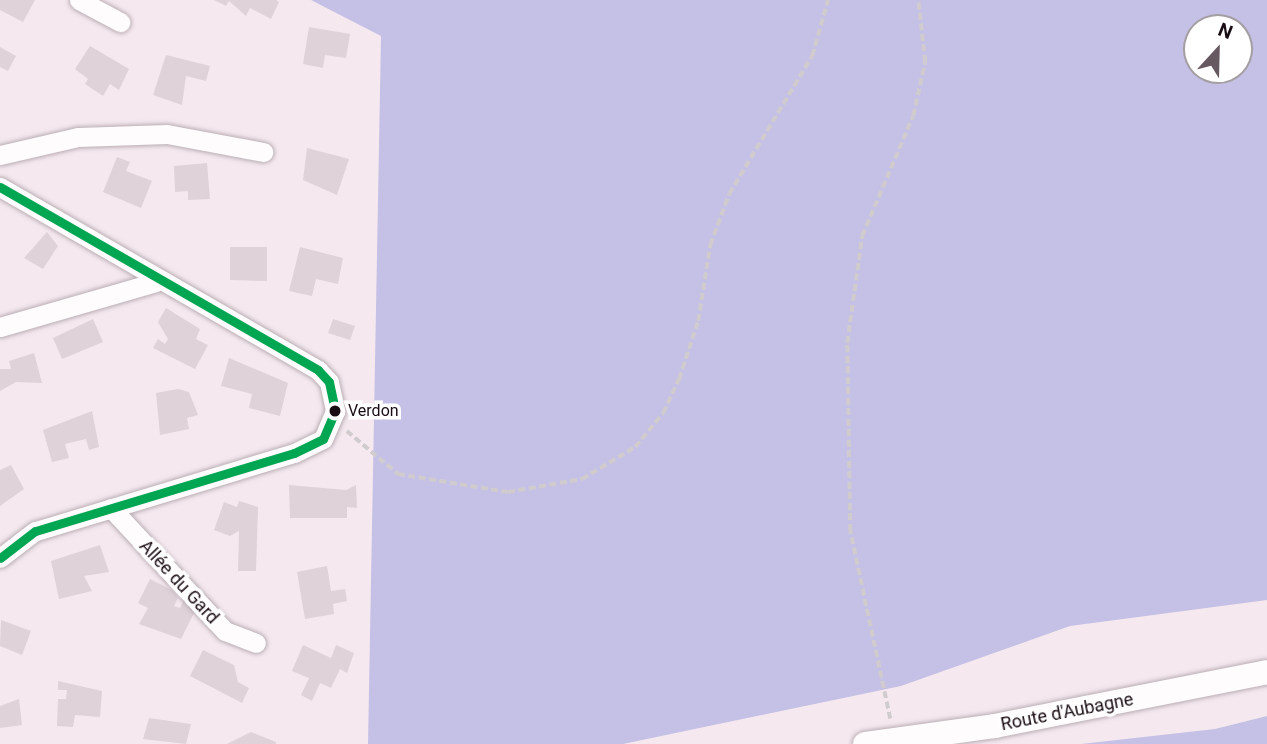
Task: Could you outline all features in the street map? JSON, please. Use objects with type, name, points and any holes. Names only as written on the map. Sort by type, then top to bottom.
[{"type":"main road","name":"Route d'Aubagne","points":[[865,744],[1267,672]]},
{"type":"street","points":[[79,0],[120,22]]},
{"type":"street","points":[[0,155],[78,137],[167,134],[263,152]]},
{"type":"street","points":[[0,187],[156,282],[318,370],[334,398],[333,419],[323,439],[294,453],[35,531],[0,558]]},
{"type":"street","points":[[0,327],[156,282]]},
{"type":"street","name":"Allée du Gard","points":[[111,508],[225,631],[256,643]]},
{"type":"path","points":[[333,419],[398,474],[475,489],[508,492],[582,479],[635,447],[663,414],[679,379],[698,321],[710,244],[729,194],[812,56],[828,0]]},
{"type":"path","points":[[895,740],[850,531],[847,343],[862,236],[913,116],[925,62],[918,0]]},
{"type":"shaded area","points":[[311,0],[1267,0],[1267,600],[1070,626],[901,686],[623,744],[368,744],[381,36]]},
{"type":"shaded area","points":[[1267,716],[1267,744],[1081,744],[1215,729]]},
{"type":"building","points":[[0,0],[35,0],[23,22],[0,10]]},
{"type":"building","points":[[214,0],[279,2],[271,19],[250,8],[246,16],[229,1],[226,6]]},
{"type":"building","points":[[309,27],[350,34],[346,58],[325,55],[323,68],[303,64]]},
{"type":"building","points":[[90,46],[129,69],[119,90],[110,84],[103,96],[85,84],[88,79],[75,69]]},
{"type":"building","points":[[0,47],[16,56],[8,71],[0,67]]},
{"type":"building","points":[[166,55],[210,66],[206,81],[186,76],[182,105],[153,95]]},
{"type":"building","points":[[307,148],[349,159],[337,195],[303,180]]},
{"type":"building","points":[[117,157],[130,162],[126,171],[152,181],[141,208],[103,192]]},
{"type":"building","points":[[207,163],[210,199],[188,200],[188,191],[175,192],[174,166]]},
{"type":"building","points":[[47,232],[58,246],[43,269],[24,258]]},
{"type":"building","points":[[230,247],[267,247],[267,281],[230,280]]},
{"type":"building","points":[[300,247],[343,258],[338,284],[316,279],[312,296],[289,291]]},
{"type":"building","points":[[166,308],[200,329],[196,339],[208,345],[195,369],[153,348],[158,339],[165,344],[168,339],[158,322]]},
{"type":"building","points":[[93,319],[103,342],[62,359],[53,338]]},
{"type":"building","points":[[333,319],[355,326],[350,340],[328,333]]},
{"type":"building","points":[[34,353],[42,383],[16,382],[0,391],[0,369],[11,369],[9,361]]},
{"type":"building","points":[[229,358],[288,383],[280,416],[249,408],[252,394],[221,386]]},
{"type":"building","points":[[178,389],[189,392],[198,415],[187,418],[189,429],[160,435],[156,393]]},
{"type":"building","points":[[92,411],[99,447],[89,450],[86,439],[65,444],[69,458],[52,462],[43,430]]},
{"type":"building","points":[[11,465],[24,489],[0,506],[0,470]]},
{"type":"building","points":[[289,485],[346,490],[356,485],[357,508],[347,507],[347,518],[290,518]]},
{"type":"building","points":[[239,501],[258,507],[256,571],[238,571],[239,531],[230,536],[214,530],[224,502],[237,507]]},
{"type":"building","points":[[100,545],[109,572],[84,576],[92,591],[59,599],[51,561]]},
{"type":"building","points":[[327,566],[331,591],[345,589],[347,601],[333,604],[334,614],[305,619],[297,572]]},
{"type":"building","points":[[150,579],[172,590],[178,598],[174,606],[180,608],[184,600],[197,607],[181,639],[139,624],[148,608],[138,603]]},
{"type":"building","points":[[1,620],[31,631],[22,655],[0,646]]},
{"type":"building","points":[[303,645],[331,658],[336,645],[354,653],[347,673],[340,669],[331,688],[320,683],[312,701],[301,695],[309,678],[292,671]]},
{"type":"building","points":[[203,650],[234,665],[238,682],[249,688],[242,703],[190,676]]},
{"type":"building","points":[[58,681],[102,691],[100,717],[75,715],[73,727],[57,726],[58,699],[66,699],[67,690],[58,690]]},
{"type":"building","points":[[19,699],[22,725],[0,728],[0,706]]},
{"type":"building","points":[[149,718],[191,724],[186,744],[143,739]]},
{"type":"building","points":[[251,732],[276,742],[276,744],[227,744]]},
{"type":"transit line","points":[[0,187],[318,370],[329,382],[335,411],[323,439],[294,453],[35,531],[0,558]]},
{"type":"place","name":"Verdon","points":[[335,411]]}]
